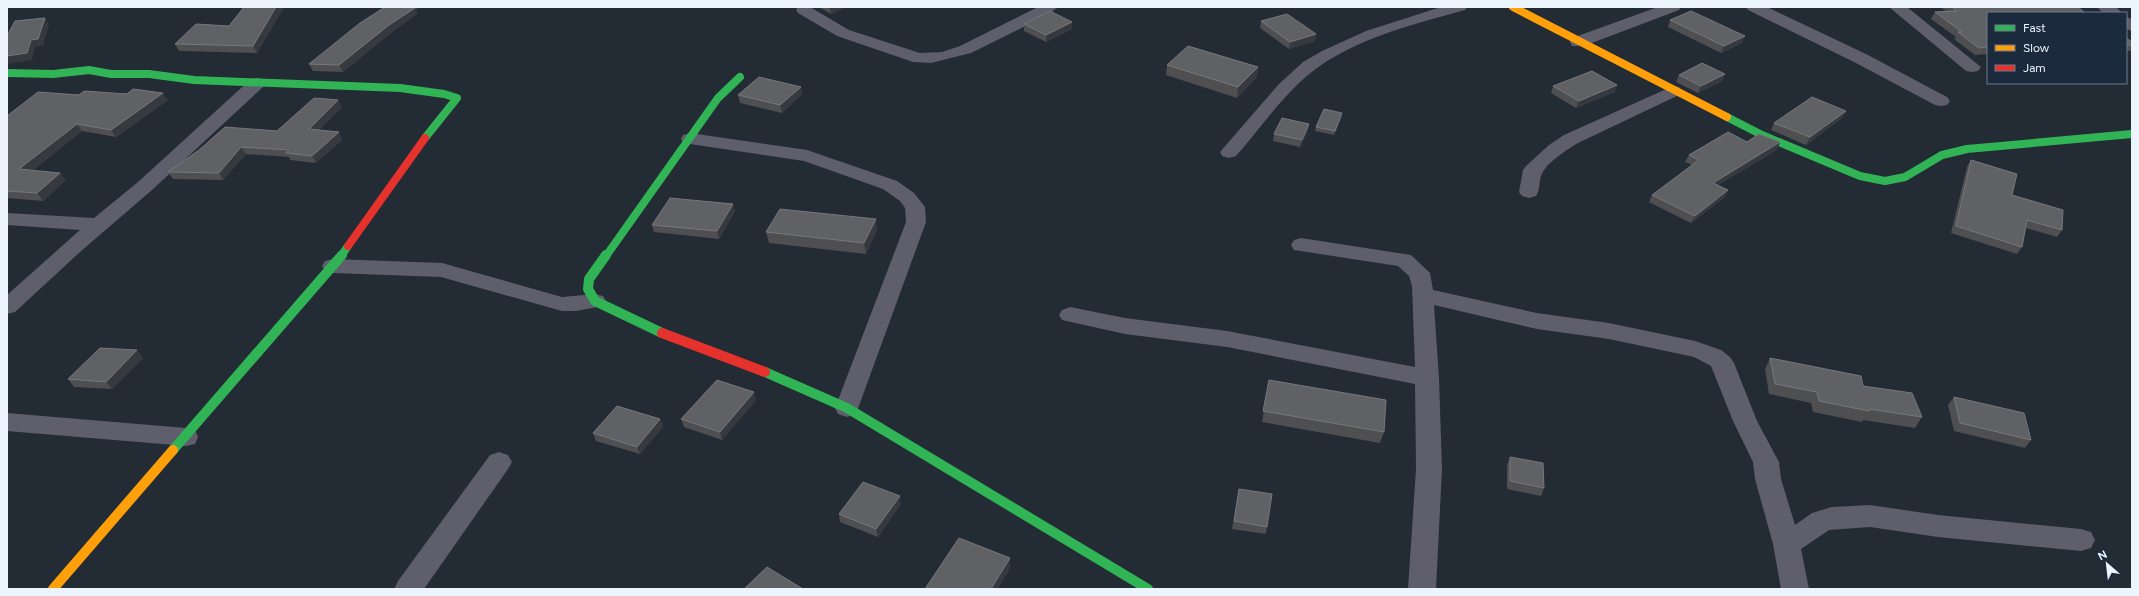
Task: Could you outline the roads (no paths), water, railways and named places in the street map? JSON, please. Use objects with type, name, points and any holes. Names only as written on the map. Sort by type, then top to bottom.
[{"type":"street","points":[[804,10],[843,33],[919,58],[931,59],[955,54],[1050,7]]},
{"type":"street","points":[[1229,152],[1294,78],[1322,57],[1366,37],[1423,17],[1459,7]]},
{"type":"street","points":[[1513,7],[1673,91],[1762,135],[1860,176],[1885,180],[1905,177],[1942,155],[1967,149],[2132,134]]},
{"type":"street","points":[[1578,42],[1673,7]]},
{"type":"street","points":[[1754,7],[1860,58],[1941,101]]},
{"type":"street","points":[[1897,7],[1972,67]]},
{"type":"street","points":[[7,73],[53,74],[90,70],[110,74],[159,74],[194,80],[400,88],[444,94],[457,98],[409,159],[332,266],[186,437],[53,589]]},
{"type":"street","points":[[740,77],[718,98],[591,275],[587,284],[588,291],[595,301],[671,337],[779,377],[847,408],[1148,589]]},
{"type":"street","points":[[7,307],[145,186],[256,83]]},
{"type":"street","points":[[1529,192],[1533,170],[1556,149],[1571,139],[1673,91]]},
{"type":"street","points":[[690,139],[807,156],[890,185],[907,197],[915,207],[916,222],[847,408]]},
{"type":"street","points":[[7,219],[98,226]]},
{"type":"street","points":[[1301,245],[1404,260],[1419,273],[1423,286],[1422,295],[1427,378],[1429,469],[1422,589]]},
{"type":"street","points":[[332,266],[422,268],[442,270],[562,304],[576,304],[595,301]]},
{"type":"street","points":[[1422,295],[1537,321],[1609,331],[1695,349],[1709,353],[1718,358],[1722,363],[1745,421],[1766,462],[1768,479],[1786,544],[1795,589]]},
{"type":"street","points":[[1070,315],[1125,326],[1227,339],[1427,378]]},
{"type":"street","points":[[7,422],[186,437]]},
{"type":"street","points":[[408,589],[499,462]]},
{"type":"street","points":[[1786,544],[1821,520],[1870,516],[1938,526],[2081,540]]}]
